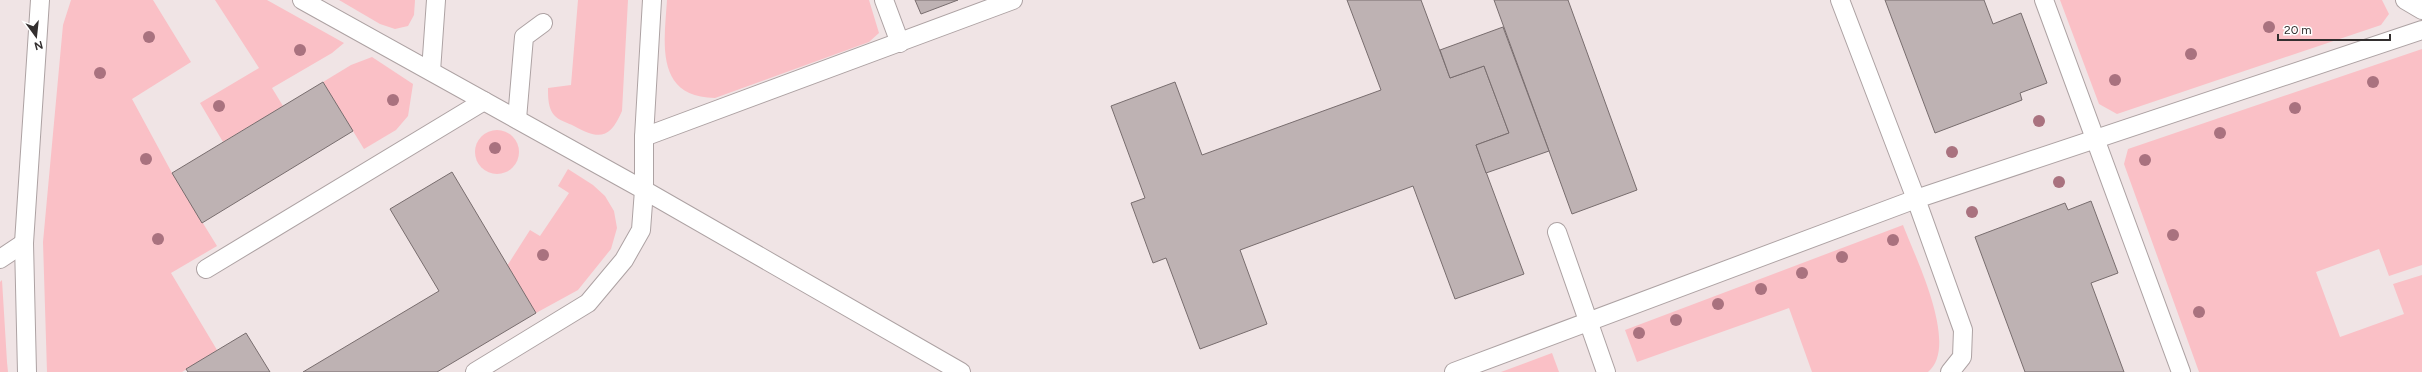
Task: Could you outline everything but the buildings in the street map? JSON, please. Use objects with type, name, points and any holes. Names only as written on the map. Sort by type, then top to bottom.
[{"type":"lane","points":[[27,372],[24,243],[40,0]]},
{"type":"lane","points":[[302,0],[644,190],[960,372]]},
{"type":"lane","points":[[431,71],[436,0]]},
{"type":"lane","points":[[475,372],[588,303],[624,260],[641,230],[644,190],[644,137],[652,0]]},
{"type":"lane","points":[[884,0],[900,43]]},
{"type":"lane","points":[[644,137],[1013,0]]},
{"type":"lane","points":[[1840,0],[1964,330],[1962,356],[1950,372]]},
{"type":"lane","points":[[2044,0],[2181,372]]},
{"type":"lane","points":[[2405,0],[2422,10]]},
{"type":"lane","points":[[517,119],[524,37],[543,23]]},
{"type":"lane","points":[[1454,372],[1916,199],[2422,30]]},
{"type":"lane","points":[[206,269],[484,101]]},
{"type":"lane","points":[[1557,232],[1606,372]]},
{"type":"lane","points":[[0,259],[24,243]]},
{"type":"shaded area","points":[[71,0],[153,0],[191,62],[132,99],[172,173],[217,246],[171,273],[217,350],[182,372],[47,372],[43,242],[63,25]]},
{"type":"shaded area","points":[[215,0],[267,0],[344,43],[332,53],[272,88],[283,106],[223,142],[200,103],[259,68]]},
{"type":"shaded area","points":[[339,0],[415,0],[414,15],[408,26],[395,29],[380,24]]},
{"type":"shaded area","points":[[578,0],[628,0],[622,111],[618,120],[608,132],[597,135],[583,131],[558,118],[552,112],[549,102],[548,88],[571,85]]},
{"type":"shaded area","points":[[667,0],[869,0],[879,33],[869,42],[715,98],[696,95],[682,88],[673,78],[667,65],[665,50]]},
{"type":"shaded area","points":[[2060,0],[2382,0],[2389,14],[2381,25],[2117,114],[2099,104]]},
{"type":"shaded area","points":[[2422,49],[2422,265],[2389,276],[2379,249],[2316,272],[2340,337],[2404,314],[2393,284],[2422,275],[2422,372],[2199,372],[2124,164],[2128,149]]},
{"type":"shaded area","points":[[372,57],[413,84],[408,116],[396,130],[364,149],[323,82],[351,65]]},
{"type":"shaded area","points":[[493,130],[501,130],[506,131],[513,136],[518,143],[518,161],[513,168],[506,173],[493,174],[485,171],[478,164],[475,156],[475,148],[478,140],[485,133]]},
{"type":"shaded area","points":[[568,169],[593,185],[605,196],[614,211],[617,228],[611,249],[578,290],[536,313],[507,266],[530,230],[540,236],[569,193],[558,186]]},
{"type":"shaded area","points":[[1903,225],[1925,279],[1937,322],[1939,343],[1937,360],[1928,372],[1812,372],[1789,308],[1637,362],[1625,330]]},
{"type":"shaded area","points":[[2,280],[8,372],[0,372],[0,282]]},
{"type":"shaded area","points":[[1552,353],[1559,372],[1501,372]]}]
